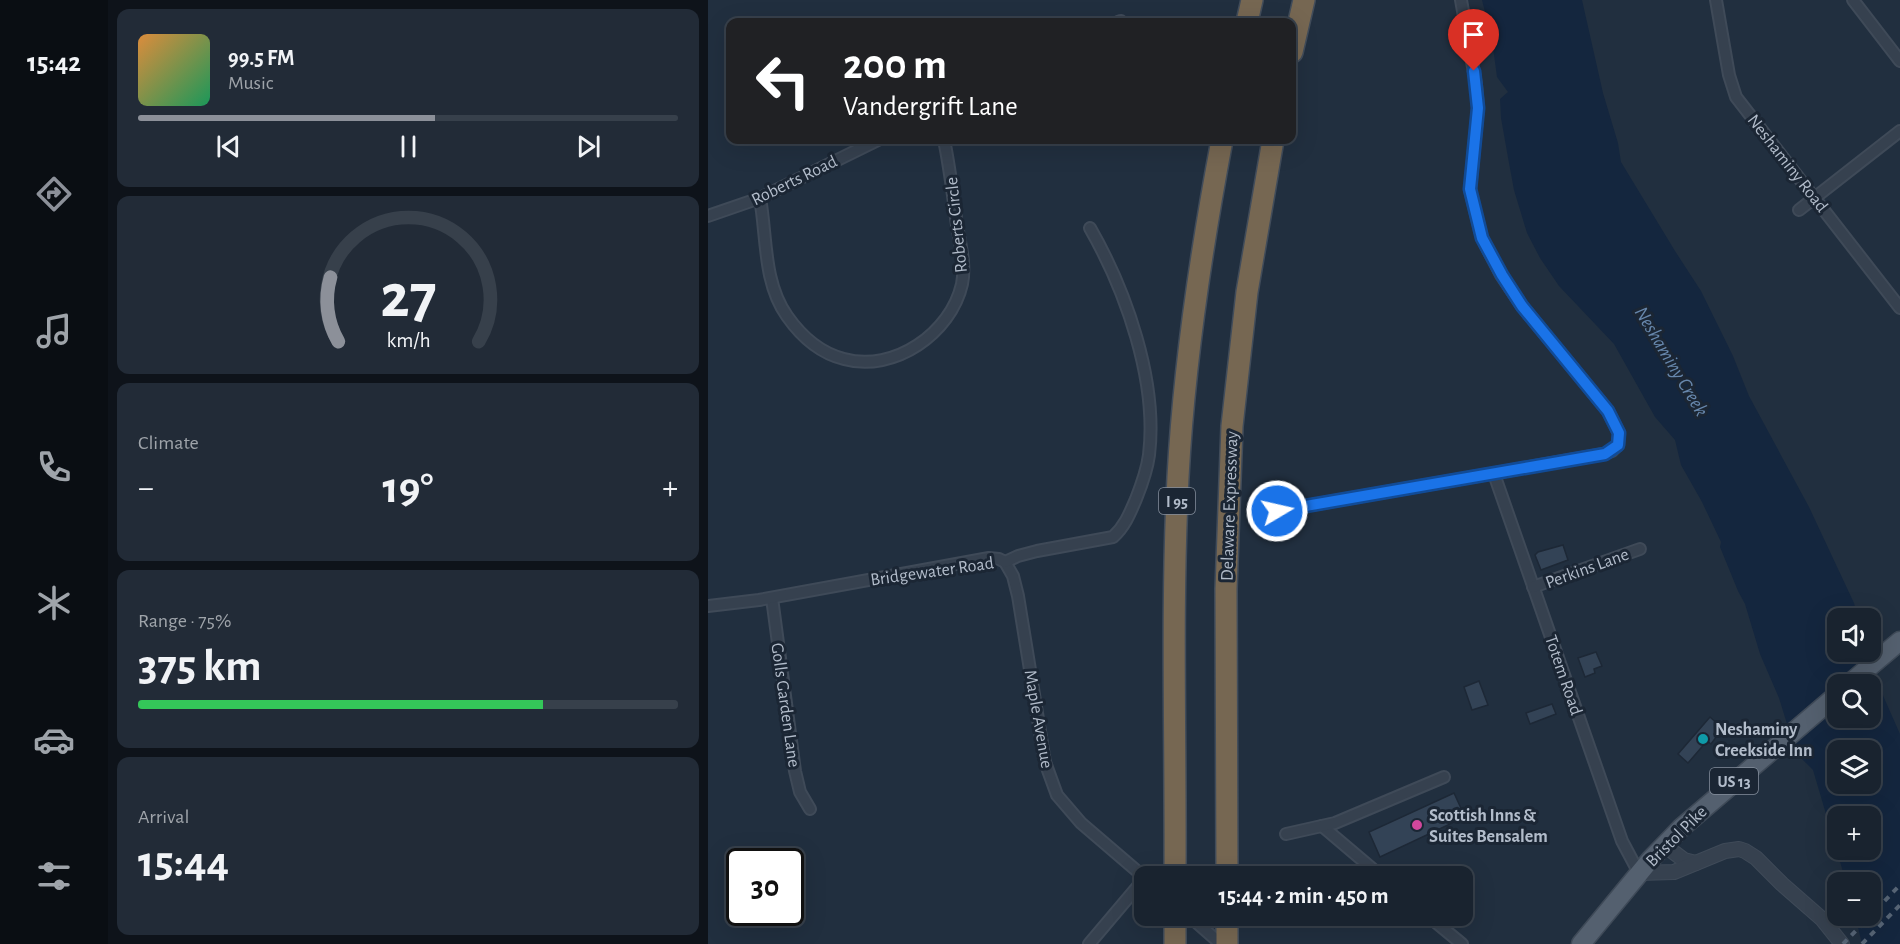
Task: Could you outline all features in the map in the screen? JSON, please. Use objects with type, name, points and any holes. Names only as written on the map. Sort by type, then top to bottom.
[{"type":"highway","points":[[1248,18],[1252,0]]},
{"type":"highway","points":[[1296,35],[1304,0]]},
{"type":"highway","name":"I 95","points":[[1176,866],[1175,661],[1178,475],[1193,314],[1221,144]]},
{"type":"highway","name":"Delaware Expressway","points":[[1227,866],[1226,589],[1232,426],[1247,292],[1272,144]]},
{"type":"highway","points":[[1175,926],[1175,942]]},
{"type":"highway","points":[[1227,926],[1227,944]]},
{"type":"main road","points":[[1861,674],[1900,641]]},
{"type":"main road","name":"Bristol Pike","points":[[1581,944],[1664,845],[1699,812],[1827,703]]},
{"type":"street","points":[[1277,511],[1605,454],[1616,448],[1620,439],[1608,411],[1522,306],[1482,238],[1470,189],[1478,108],[1461,0]]},
{"type":"street","name":"Neshaminy Road","points":[[1716,0],[1728,75],[1736,97],[1900,308]]},
{"type":"street","points":[[1853,0],[1900,61]]},
{"type":"street","points":[[1799,210],[1900,131]]},
{"type":"street","name":"Roberts Road","points":[[708,216],[760,198],[870,144]]},
{"type":"street","name":"Roberts Circle","points":[[760,198],[767,259],[775,294],[799,332],[819,348],[846,360],[874,361],[890,357],[905,352],[930,337],[952,309],[962,284],[962,251],[945,144]]},
{"type":"street","name":"Bridgewater Road","points":[[708,606],[772,598],[989,558],[1005,562],[1037,550],[1113,537],[1122,529],[1144,478],[1149,455],[1149,391],[1124,299],[1090,228]]},
{"type":"street","name":"Totem Road","points":[[1494,474],[1622,841],[1639,873]]},
{"type":"street","name":"Perkins Lane","points":[[1533,587],[1640,549]]},
{"type":"street","name":"Maple Avenue","points":[[1005,562],[1013,576],[1018,596],[1045,762],[1057,795],[1082,823],[1134,869]]},
{"type":"street","name":"Golls Garden Lane","points":[[772,598],[793,762],[800,792],[810,809]]},
{"type":"street","points":[[1286,834],[1322,826],[1444,777]]},
{"type":"street","points":[[1322,826],[1369,866]]},
{"type":"street","points":[[1664,845],[1684,860],[1696,863]]},
{"type":"street","points":[[1639,873],[1674,872],[1733,849],[1739,849],[1751,854],[1822,919],[1842,944]]},
{"type":"street","points":[[1089,944],[1134,890]]},
{"type":"street","points":[[1201,926],[1221,944]]},
{"type":"street","points":[[1440,926],[1462,944]]},
{"type":"water","name":"Neshaminy Creek","points":[[1482,0],[1582,0],[1621,162],[1701,291],[1733,356],[1749,396],[1809,507],[1854,603],[1855,608],[1827,608],[1827,662],[1872,662],[1876,674],[1827,674],[1827,728],[1881,728],[1881,691],[1900,734],[1900,944],[1862,944],[1858,926],[1881,926],[1881,872],[1843,872],[1840,860],[1881,860],[1881,806],[1827,806],[1827,818],[1813,770],[1796,753],[1779,698],[1760,654],[1745,604],[1720,547],[1721,542],[1681,465],[1675,440],[1655,417],[1614,344],[1559,286],[1527,233],[1514,190],[1501,118],[1500,99],[1508,92],[1497,77],[1492,40]]},
{"type":"building","points":[[1563,545],[1568,560],[1541,570],[1535,555],[1538,552]]},
{"type":"building","points":[[1596,652],[1602,666],[1594,669],[1595,673],[1585,677],[1578,658]]},
{"type":"building","points":[[1479,681],[1488,705],[1472,710],[1464,687]]},
{"type":"building","points":[[1552,704],[1556,714],[1530,724],[1526,713]]},
{"type":"building","name":"Neshaminy Creekside Inn","points":[[1710,717],[1720,726],[1714,734],[1717,736],[1711,744],[1707,741],[1688,763],[1678,754]]},
{"type":"building","name":"Scottish Inns & Suites Bensalem","points":[[1454,793],[1465,817],[1380,857],[1369,832]]},
{"type":"railway","points":[[1843,944],[1900,885]]},
{"type":"railway","points":[[1862,944],[1900,905]]},
{"type":"place","name":"Neshaminy Creekside Inn","points":[[1703,739]]},
{"type":"place","name":"Scottish Inns & Suites Bensalem","points":[[1417,825]]},
{"type":"route","points":[[1277,511],[1605,454],[1618,445],[1619,433],[1608,411],[1522,306],[1482,238],[1470,189],[1478,108],[1474,71]]}]
